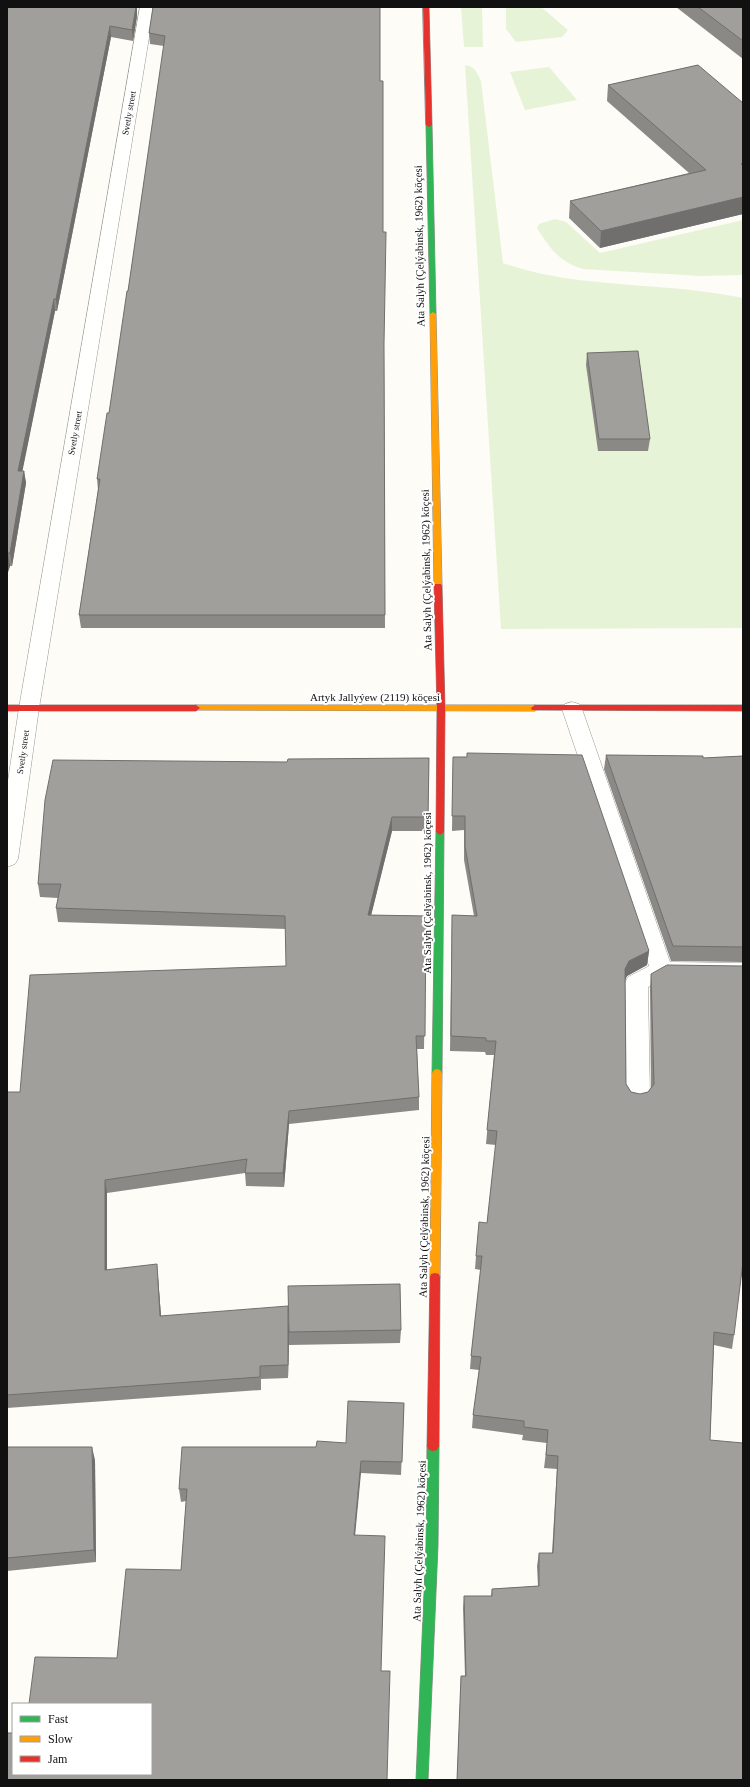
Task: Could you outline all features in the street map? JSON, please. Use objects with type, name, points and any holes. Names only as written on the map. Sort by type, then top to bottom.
[{"type":"street","name":"Ata Salyh (Çelýabinsk, 1962) köçesi","points":[[422,1780],[432,1545],[441,709],[426,7]]},
{"type":"street","name":"Svetly street","points":[[7,859],[29,708],[142,9]]},
{"type":"street","name":"Artyk Jallyýew (2119) köçesi","points":[[7,708],[743,708]]},
{"type":"street","points":[[572,709],[662,970]]},
{"type":"street","points":[[638,1098],[636,983],[662,970],[743,971]]},
{"type":"green space","points":[[461,7],[482,7],[483,47],[464,47]]},
{"type":"green space","points":[[506,7],[541,7],[568,30],[562,37],[516,42],[506,29]]},
{"type":"green space","points":[[465,65],[473,68],[481,81],[503,263],[532,272],[562,277],[683,289],[743,298],[743,628],[501,629]]},
{"type":"green space","points":[[549,67],[577,100],[525,110],[510,72]]},
{"type":"green space","points":[[555,219],[566,222],[600,253],[743,220],[743,275],[701,276],[583,269],[561,258],[546,242],[537,228],[539,224]]},
{"type":"building","points":[[7,7],[136,7],[132,30],[110,26],[56,299],[54,299],[18,471],[24,471],[10,553],[8,553],[7,557]]},
{"type":"building","points":[[153,7],[380,7],[380,81],[383,81],[383,232],[386,232],[384,344],[385,615],[79,615],[100,479],[97,479],[128,291],[165,36],[149,33]]},
{"type":"building","points":[[698,7],[743,7],[743,41]]},
{"type":"building","points":[[698,65],[743,103],[743,164],[741,164],[743,166],[743,197],[601,231],[570,201],[706,170],[608,85]]},
{"type":"building","points":[[638,351],[650,439],[599,439],[587,353]]},
{"type":"building","points":[[467,753],[582,755],[649,951],[629,961],[625,969],[626,1084],[631,1092],[640,1094],[648,1092],[654,1084],[651,974],[667,965],[743,966],[743,1262],[734,1335],[714,1332],[710,1440],[743,1443],[743,1780],[457,1780],[461,1676],[466,1676],[464,1596],[492,1596],[492,1589],[539,1586],[539,1553],[553,1553],[558,1456],[546,1455],[548,1430],[524,1427],[524,1421],[473,1415],[481,1357],[471,1356],[482,1256],[476,1256],[479,1222],[487,1223],[497,1131],[487,1130],[496,1041],[486,1041],[486,1038],[451,1036],[452,915],[477,916],[465,846],[465,816],[452,816],[453,757],[467,757]]},
{"type":"building","points":[[606,755],[703,756],[703,758],[743,756],[743,947],[673,946]]},
{"type":"building","points":[[429,758],[428,817],[392,817],[368,915],[426,916],[425,1036],[416,1036],[419,1097],[289,1111],[283,1173],[245,1173],[247,1159],[105,1180],[105,1270],[157,1264],[160,1316],[288,1306],[288,1365],[260,1366],[260,1377],[7,1395],[7,1092],[20,1092],[30,975],[286,966],[285,916],[56,908],[61,884],[38,884],[45,800],[53,760],[287,762],[288,759]]},
{"type":"building","points":[[400,1284],[401,1330],[289,1332],[288,1286]]},
{"type":"building","points":[[348,1401],[404,1403],[402,1462],[361,1461],[354,1535],[385,1536],[381,1671],[390,1671],[387,1780],[7,1780],[7,1733],[12,1733],[12,1775],[152,1775],[152,1703],[29,1703],[35,1657],[117,1658],[126,1569],[181,1570],[187,1489],[179,1489],[182,1447],[316,1447],[317,1441],[346,1443]]},
{"type":"building","points":[[7,1447],[92,1447],[94,1550],[7,1558]]},
{"type":"traffic: fast","points":[[429,125],[433,314]]},
{"type":"traffic: fast","points":[[437,1073],[440,832]]},
{"type":"traffic: fast","points":[[422,1780],[432,1545],[433,1446]]},
{"type":"traffic: slow","points":[[433,314],[438,586]]},
{"type":"traffic: slow","points":[[196,708],[535,708]]},
{"type":"traffic: slow","points":[[435,1277],[437,1073]]},
{"type":"traffic: jam","points":[[426,7],[429,125]]},
{"type":"traffic: jam","points":[[438,586],[441,709],[440,832]]},
{"type":"traffic: jam","points":[[7,708],[196,708]]},
{"type":"traffic: jam","points":[[535,708],[743,708]]},
{"type":"traffic: jam","points":[[433,1446],[435,1277]]}]
